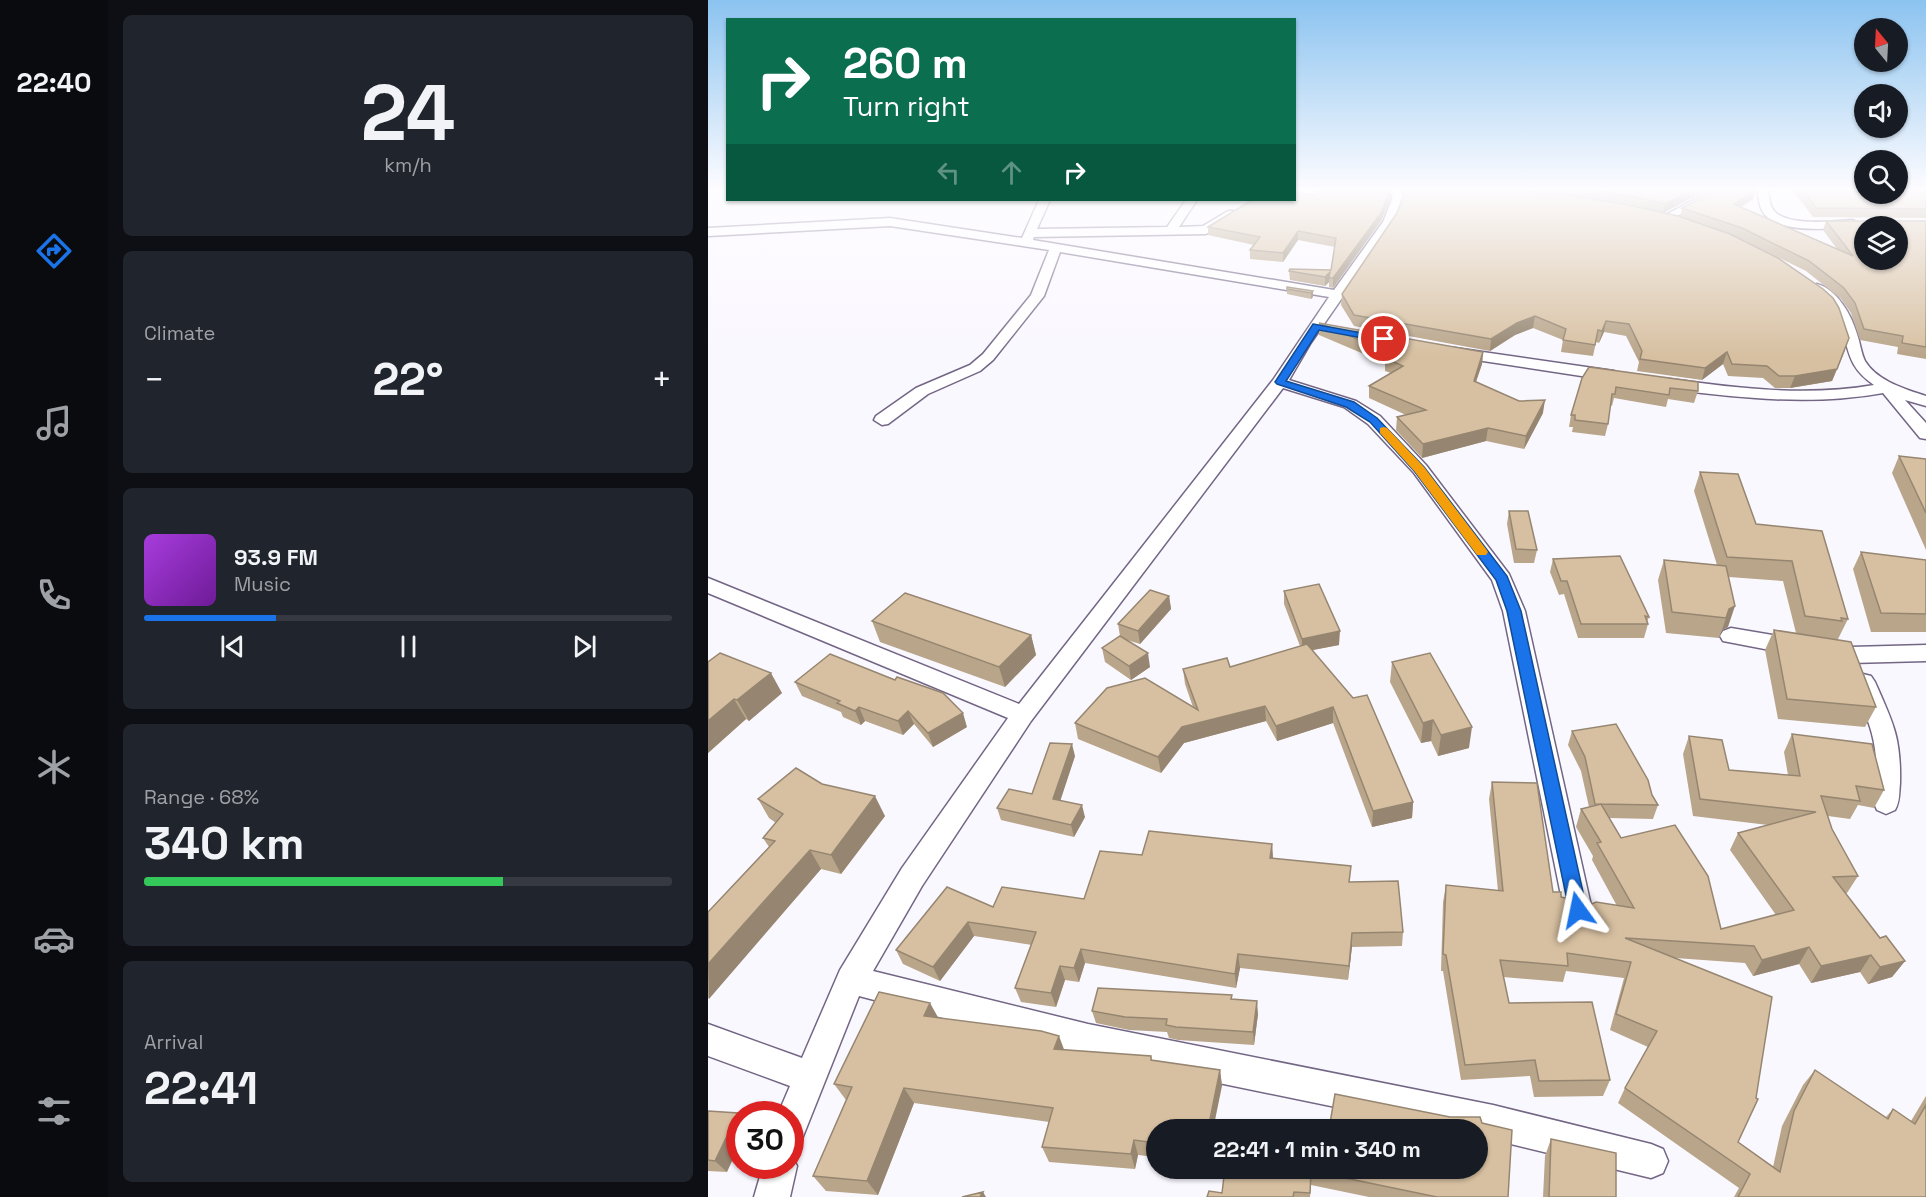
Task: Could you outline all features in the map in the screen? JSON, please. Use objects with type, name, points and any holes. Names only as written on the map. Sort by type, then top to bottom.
[{"type":"street","points":[[1044,244],[1056,248],[1340,295]]},
{"type":"street","points":[[800,1101],[851,980],[912,877],[1023,715],[1322,328],[1340,295],[1374,244]]},
{"type":"street","points":[[882,420],[922,391],[975,368],[988,357],[1037,296],[1056,248]]},
{"type":"street","points":[[1809,284],[1828,296],[1840,309],[1847,321],[1858,362],[1887,388],[1926,434]]},
{"type":"street","points":[[1441,350],[1634,379]]},
{"type":"street","points":[[1280,382],[1350,404],[1374,420],[1420,469],[1502,579],[1514,611],[1578,910]]},
{"type":"street","points":[[1656,382],[1757,395],[1803,398],[1849,396],[1887,388],[1926,401]]},
{"type":"street","points":[[708,585],[1023,715]]},
{"type":"street","points":[[1731,636],[1851,655],[1926,653]]},
{"type":"street","points":[[1851,655],[1884,730],[1888,753],[1886,803]]},
{"type":"street","points":[[851,980],[1088,1040],[1493,1122],[1651,1161]]},
{"type":"street","points":[[708,1040],[809,1077]]},
{"type":"street","points":[[772,1197],[777,1179]]},
{"type":"building","points":[[1255,244],[1289,244],[1283,253],[1250,250]]},
{"type":"building","points":[[1335,244],[1358,244],[1333,278],[1329,278],[1330,272],[1325,277],[1289,271],[1290,269],[1331,270]]},
{"type":"building","points":[[1376,244],[1750,244],[1778,258],[1833,298],[1839,308],[1849,338],[1837,369],[1795,376],[1779,376],[1767,366],[1732,364],[1727,352],[1705,368],[1640,359],[1642,351],[1629,324],[1606,321],[1602,331],[1598,330],[1595,345],[1563,340],[1566,329],[1535,316],[1517,323],[1491,339],[1354,315],[1342,294]]},
{"type":"building","points":[[1774,244],[1825,244],[1853,256],[1844,244],[1854,244],[1854,270],[1908,270],[1908,244],[1926,244],[1926,347],[1902,343],[1903,336],[1864,329],[1855,303],[1844,288],[1809,261]]},
{"type":"building","points":[[1287,287],[1313,291],[1311,293],[1287,289]]},
{"type":"building","points":[[1319,323],[1483,352],[1474,381],[1519,401],[1545,400],[1526,436],[1488,428],[1423,444],[1397,417],[1426,410],[1369,386],[1403,366],[1385,358],[1393,354]]},
{"type":"building","points":[[1589,367],[1698,382],[1698,391],[1670,388],[1669,395],[1616,387],[1615,394],[1612,394],[1608,424],[1575,420],[1575,415],[1571,415],[1582,378]]},
{"type":"building","points":[[1899,456],[1926,459],[1926,513]]},
{"type":"building","points":[[1700,472],[1738,474],[1756,524],[1822,531],[1848,619],[1841,618],[1842,621],[1805,616],[1792,561],[1727,557]]},
{"type":"building","points":[[1509,511],[1528,511],[1537,550],[1516,549]]},
{"type":"building","points":[[1861,552],[1926,560],[1926,614],[1881,613]]},
{"type":"building","points":[[1620,556],[1649,617],[1645,616],[1648,624],[1581,624],[1567,581],[1561,581],[1553,559]]},
{"type":"building","points":[[1664,560],[1726,566],[1735,606],[1729,609],[1726,618],[1672,612]]},
{"type":"building","points":[[1319,584],[1340,631],[1302,639],[1284,591]]},
{"type":"building","points":[[1150,590],[1169,596],[1138,631],[1118,624]]},
{"type":"building","points":[[905,593],[1031,635],[999,667],[872,621]]},
{"type":"building","points":[[1774,630],[1851,642],[1876,707],[1787,699]]},
{"type":"building","points":[[1120,636],[1148,653],[1129,666],[1102,648]]},
{"type":"building","points":[[1307,644],[1353,698],[1367,695],[1413,802],[1373,811],[1333,707],[1276,726],[1265,706],[1182,727],[1158,757],[1075,723],[1107,688],[1145,678],[1198,710],[1183,669],[1227,658],[1230,667]]},
{"type":"building","points":[[720,653],[771,673],[708,721],[708,662]]},
{"type":"building","points":[[1430,653],[1472,727],[1441,735],[1433,720],[1423,723],[1392,662]]},
{"type":"building","points":[[830,654],[895,680],[897,677],[943,693],[963,713],[928,733],[908,711],[898,721],[859,707],[855,711],[837,703],[840,701],[795,682]]},
{"type":"building","points":[[1616,724],[1648,780],[1652,795],[1658,805],[1595,804],[1585,757],[1572,731]]},
{"type":"building","points":[[1792,734],[1872,744],[1884,790],[1856,786],[1860,801],[1821,796],[1832,829],[1858,876],[1833,877],[1880,938],[1886,936],[1905,961],[1880,967],[1871,955],[1821,966],[1809,947],[1762,960],[1754,946],[1625,938],[1772,997],[1756,1098],[1758,1099],[1738,1142],[1780,1172],[1794,1111],[1815,1070],[1888,1119],[1893,1109],[1915,1124],[1926,1105],[1926,1197],[1738,1197],[1750,1174],[1625,1088],[1657,1031],[1616,1014],[1631,962],[1567,953],[1568,966],[1500,960],[1509,1003],[1592,1002],[1610,1080],[1539,1081],[1535,1060],[1465,1065],[1446,955],[1443,954],[1446,885],[1503,891],[1492,782],[1537,783],[1553,892],[1561,892],[1561,897],[1583,908],[1596,902],[1634,908],[1597,843],[1601,842],[1581,809],[1601,804],[1621,838],[1675,825],[1708,876],[1721,929],[1794,910],[1738,833],[1816,812],[1700,799],[1689,736],[1722,740],[1729,770],[1800,776]]},
{"type":"building","points":[[1050,743],[1072,744],[1053,799],[1082,805],[1071,825],[997,808],[1009,789],[1032,794]]},
{"type":"building","points":[[796,768],[822,784],[875,796],[831,855],[810,850],[708,964],[708,912],[775,841],[763,838],[783,814],[758,799]]},
{"type":"building","points":[[1149,831],[1272,844],[1270,858],[1351,866],[1349,882],[1398,881],[1403,932],[1352,933],[1349,966],[1238,954],[1235,974],[1081,949],[1074,968],[1060,966],[1051,993],[1015,988],[1036,932],[968,922],[933,967],[896,950],[947,887],[993,907],[1002,887],[1084,899],[1100,851],[1142,855]]},
{"type":"building","points":[[1098,988],[1232,995],[1231,999],[1257,1001],[1253,1032],[1176,1027],[1166,1025],[1167,1019],[1125,1017],[1092,1011]]},
{"type":"building","points":[[879,992],[930,1003],[924,1016],[1041,1031],[1059,1036],[1054,1049],[1151,1056],[1151,1060],[1220,1070],[1210,1119],[1146,1119],[1146,1142],[1134,1140],[1131,1154],[1042,1147],[1053,1108],[904,1088],[867,1181],[813,1176],[852,1087],[834,1084]]},
{"type":"building","points":[[1335,1094],[1450,1117],[1480,1117],[1481,1119],[1331,1119]]},
{"type":"building","points":[[708,1111],[726,1112],[726,1138],[715,1161],[708,1160]]},
{"type":"building","points":[[1488,1124],[1512,1130],[1508,1197],[1437,1197],[1350,1179],[1488,1179]]},
{"type":"building","points":[[1551,1139],[1616,1153],[1616,1197],[1549,1197]]},
{"type":"building","points":[[1224,1179],[1311,1179],[1310,1193],[1294,1192],[1293,1197],[1207,1197],[1209,1191],[1222,1193]]},
{"type":"building","points":[[983,1192],[980,1197],[962,1197]]},
{"type":"slow traffic","points":[[1384,431],[1420,469],[1482,552]]},
{"type":"route","points":[[1384,339],[1316,326],[1280,382],[1350,404],[1374,420],[1420,469],[1502,579],[1514,611],[1578,910]]}]
